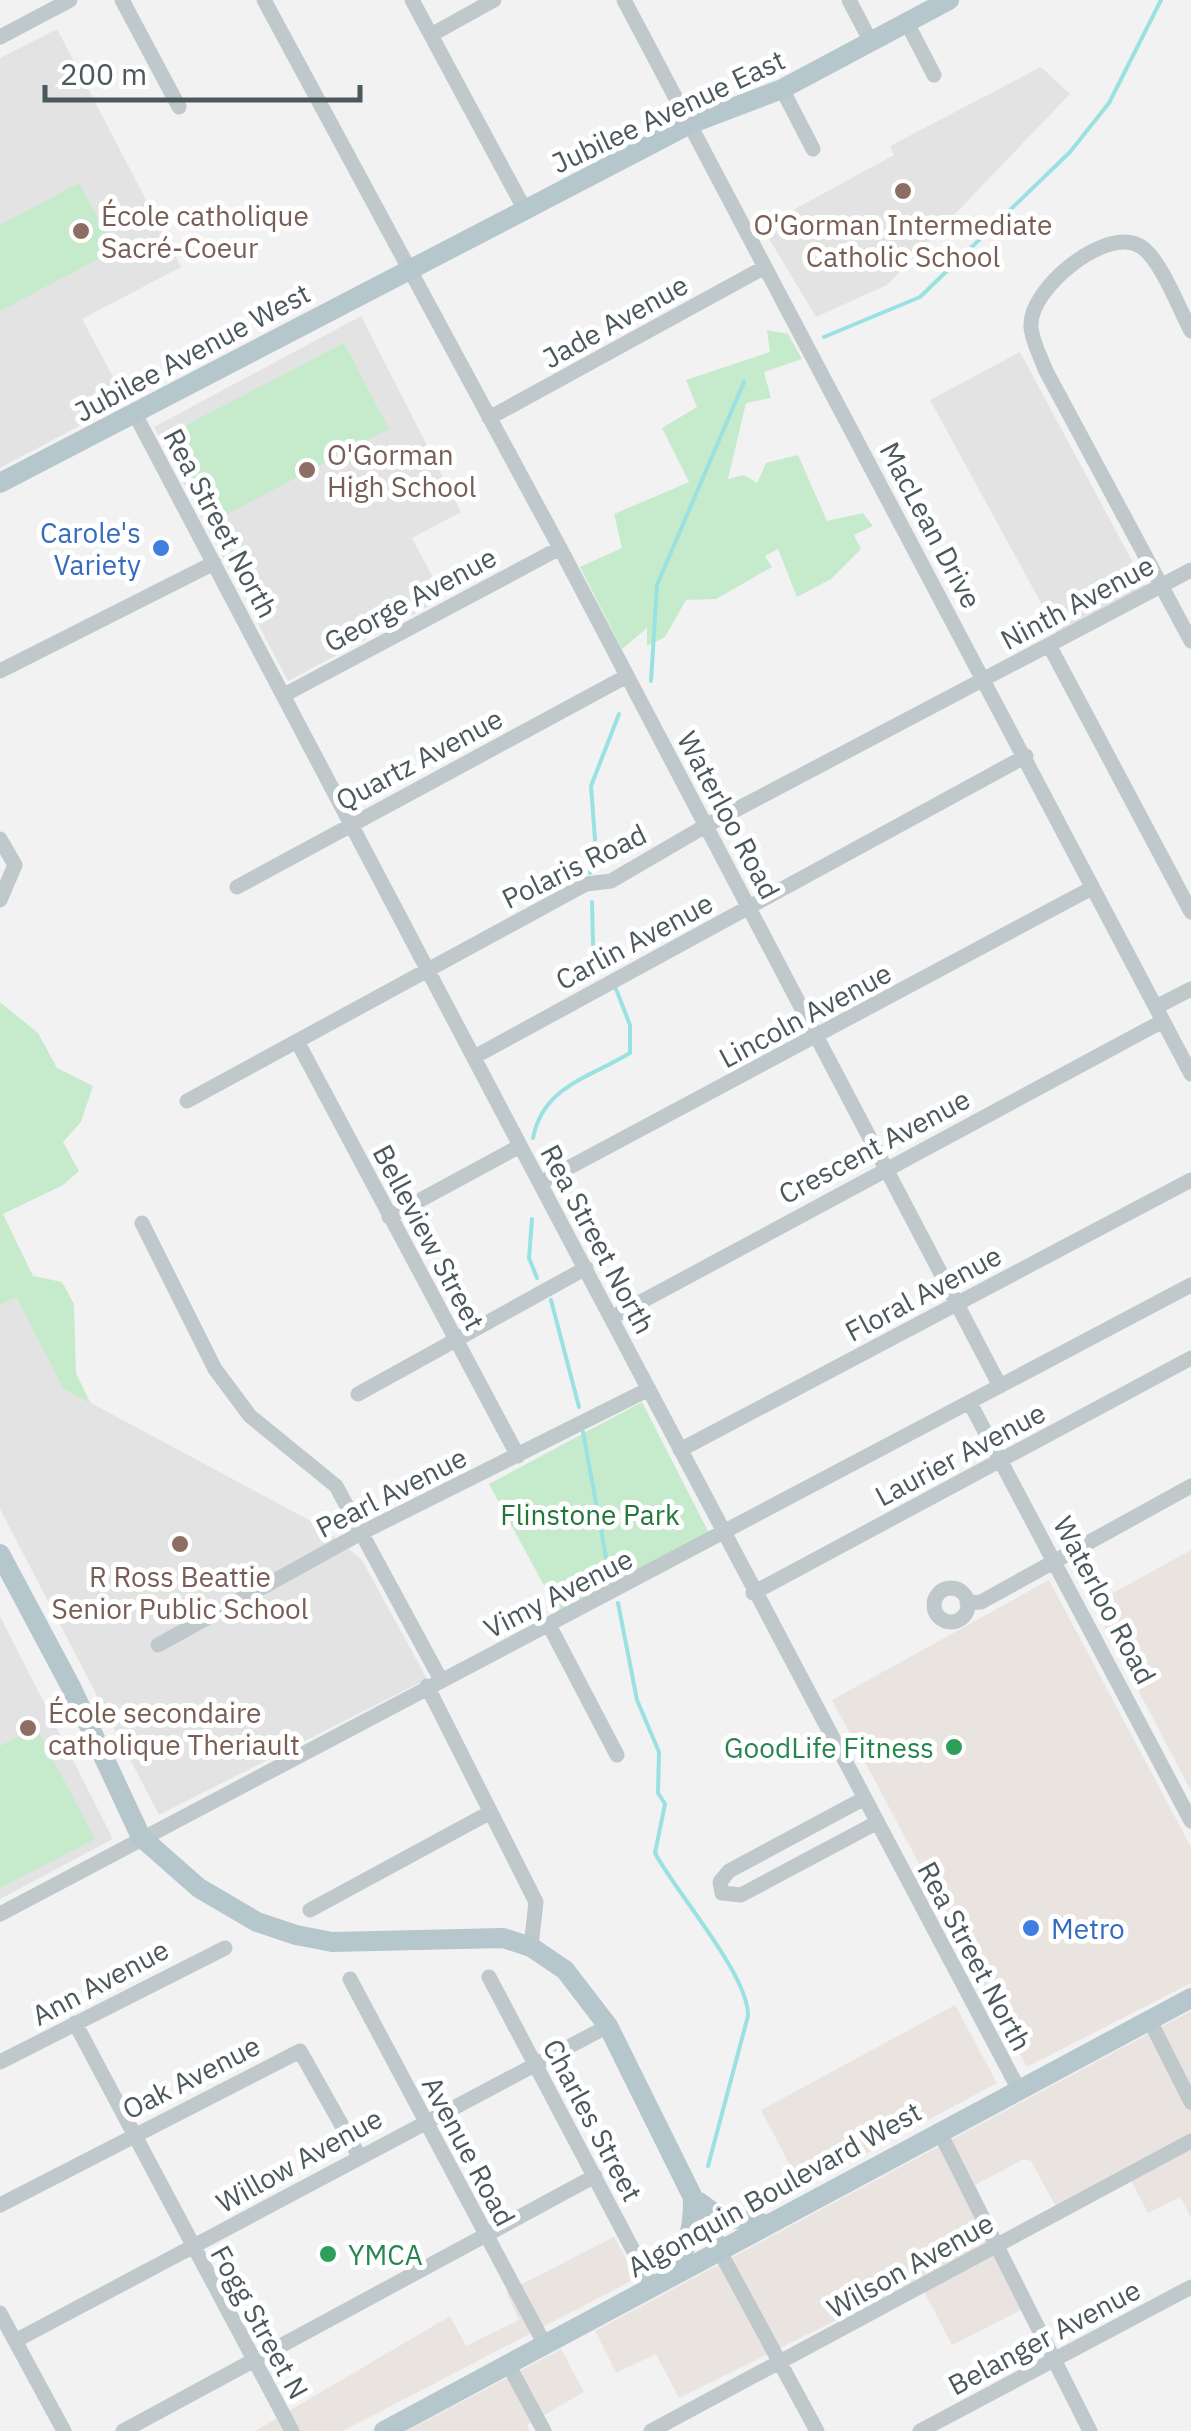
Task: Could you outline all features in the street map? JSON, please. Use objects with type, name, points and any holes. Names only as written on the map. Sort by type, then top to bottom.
[{"type":"main road","name":"Jubilee Avenue East","points":[[410,270],[690,124],[782,89],[949,0]]},
{"type":"main road","name":"Jubilee Avenue West","points":[[0,483],[410,270]]},
{"type":"main road","points":[[0,1554],[71,1688],[141,1836],[199,1888],[257,1922],[332,1942],[503,1938],[530,1947],[565,1970],[608,2026],[719,2250]]},
{"type":"main road","name":"Algonquin Boulevard West","points":[[384,2431],[1191,1998]]},
{"type":"main road","points":[[694,2198],[718,2216],[767,2224]]},
{"type":"main road","points":[[658,2283],[685,2254],[693,2228],[694,2198]]},
{"type":"street","points":[[0,37],[70,0]]},
{"type":"street","points":[[122,0],[178,107]]},
{"type":"street","name":"Waterloo Road","points":[[264,0],[560,548],[1000,1386]]},
{"type":"street","points":[[412,0],[525,210]]},
{"type":"street","points":[[431,35],[494,0]]},
{"type":"street","name":"MacLean Drive","points":[[624,0],[986,678],[1191,1074]]},
{"type":"street","points":[[849,0],[871,42]]},
{"type":"street","points":[[907,23],[934,75]]},
{"type":"street","points":[[782,89],[814,149]]},
{"type":"street","points":[[1191,331],[1154,260],[1138,245],[1117,242],[1095,250],[1050,283],[1035,304],[1030,326],[1046,371],[1191,641]]},
{"type":"street","name":"Jade Avenue","points":[[490,418],[765,268]]},
{"type":"street","name":"Rea Street North","points":[[136,414],[476,1056],[752,1593],[1018,2088]]},
{"type":"street","name":"George Avenue","points":[[284,695],[560,548]]},
{"type":"street","points":[[0,672],[214,563]]},
{"type":"street","name":"Ninth Avenue","points":[[986,678],[1191,570]]},
{"type":"street","points":[[1048,645],[1191,912]]},
{"type":"street","name":"Quartz Avenue","points":[[237,886],[626,676]]},
{"type":"street","name":"Polaris Road","points":[[187,1101],[586,884],[612,880],[706,825],[986,678]]},
{"type":"street","name":"Carlin Avenue","points":[[476,1056],[1026,756]]},
{"type":"street","points":[[0,839],[15,865],[0,900]]},
{"type":"street","name":"Lincoln Avenue","points":[[540,1183],[1092,888]]},
{"type":"street","name":"Crescent Avenue","points":[[611,1318],[1160,1014],[1191,989]]},
{"type":"street","name":"Belleview Street","points":[[297,1042],[518,1456]]},
{"type":"street","points":[[389,1216],[520,1146]]},
{"type":"street","name":"Floral Avenue","points":[[680,1450],[1191,1180]]},
{"type":"street","points":[[142,1224],[215,1369],[250,1416],[336,1486],[434,1683],[489,1813],[536,1902],[530,1947]]},
{"type":"street","points":[[358,1394],[586,1268]]},
{"type":"street","name":"Vimy Avenue","points":[[0,1914],[141,1836],[550,1627],[1191,1285]]},
{"type":"street","name":"Laurier Avenue","points":[[752,1593],[1191,1358]]},
{"type":"street","name":"Pearl Avenue","points":[[158,1645],[361,1533],[649,1389]]},
{"type":"street","name":"Waterloo Road","points":[[972,1404],[1058,1561],[1191,1821]]},
{"type":"street","points":[[968,1602],[982,1602],[1191,1486]]},
{"type":"street","points":[[550,1627],[617,1755]]},
{"type":"street","points":[[863,1799],[729,1872],[720,1882],[722,1893],[741,1896],[876,1823]]},
{"type":"street","points":[[310,1910],[489,1813]]},
{"type":"street","name":"Ann Avenue","points":[[0,2062],[225,1948]]},
{"type":"street","name":"Charles Street","points":[[488,1977],[595,2176],[658,2283]]},
{"type":"street","name":"Avenue Road","points":[[350,1979],[545,2345]]},
{"type":"street","points":[[1149,2020],[1191,2102]]},
{"type":"street","name":"Fogg Street N","points":[[74,2023],[292,2431]]},
{"type":"street","name":"Willow Avenue","points":[[15,2342],[423,2121],[608,2026]]},
{"type":"street","name":"Oak Avenue","points":[[0,2206],[300,2052],[359,2156]]},
{"type":"street","points":[[939,2131],[1090,2431]]},
{"type":"street","name":"Wilson Avenue","points":[[651,2431],[1191,2141]]},
{"type":"street","points":[[123,2431],[595,2176]]},
{"type":"street","points":[[719,2250],[817,2431]]},
{"type":"street","name":"Belanger Avenue","points":[[920,2431],[1191,2288]]},
{"type":"street","points":[[0,2313],[64,2431]]},
{"type":"street","points":[[508,2364],[544,2431]]},
{"type":"shaded area","name":"École catholique Sacré-Coeur","points":[[57,29],[181,267],[82,319],[126,401],[0,468],[0,58]]},
{"type":"shaded area","name":"O'Gorman Intermediate Catholic School","points":[[1041,67],[1070,94],[887,285],[816,317],[762,227],[894,155],[890,146]]},
{"type":"shaded area","name":"O'Gorman High School","points":[[361,316],[461,512],[412,538],[444,598],[288,681],[154,427]]},
{"type":"shaded area","points":[[1020,352],[1146,587],[1059,636],[930,400]]},
{"type":"shaded area","name":"R Ross Beattie Senior Public School","points":[[16,1296],[63,1388],[322,1527],[362,1560],[427,1679],[159,1815],[0,1509],[0,1305]]},
{"type":"shaded area","points":[[1191,1550],[1191,1791],[1093,1604]]},
{"type":"shaded area","points":[[1049,1580],[1191,1847],[1191,1983],[1027,2067],[832,1700]]},
{"type":"shaded area","name":"École secondaire catholique Theriault","points":[[0,1616],[113,1839],[0,1899]]},
{"type":"shaded area","points":[[955,2005],[997,2083],[802,2188],[761,2110]]},
{"type":"shaded area","points":[[1191,2011],[1191,2217],[1180,2197],[1148,2213],[1131,2180],[1062,2218],[1031,2161],[1024,2159],[975,2185],[1033,2304],[952,2345],[918,2280],[679,2398],[656,2354],[616,2373],[595,2331]]},
{"type":"shaded area","points":[[614,2237],[637,2278],[343,2431],[255,2431],[450,2316],[466,2346],[519,2320],[506,2292]]},
{"type":"shaded area","points":[[561,2349],[584,2392],[527,2425],[530,2431],[407,2431]]},
{"type":"green space","points":[[79,183],[115,250],[0,311],[0,225]]},
{"type":"green space","points":[[767,330],[788,334],[802,359],[764,372],[771,398],[746,403],[728,479],[744,475],[757,483],[766,463],[798,455],[827,521],[863,513],[873,526],[854,535],[861,549],[831,579],[797,597],[778,549],[765,556],[772,567],[716,599],[686,600],[665,637],[647,646],[647,628],[622,649],[580,567],[622,548],[614,514],[689,482],[662,428],[697,407],[686,380],[770,352]]},
{"type":"green space","points":[[344,343],[389,429],[212,522],[167,435]]},
{"type":"green space","points":[[0,1002],[38,1033],[57,1068],[93,1086],[81,1122],[63,1142],[79,1171],[63,1185],[3,1214],[33,1276],[62,1282],[74,1304],[76,1373],[91,1404],[63,1388],[16,1297],[0,1305]]},
{"type":"green space","name":"Flinstone Park","points":[[642,1402],[709,1533],[560,1615],[489,1484]]},
{"type":"green space","points":[[36,1727],[95,1839],[0,1888],[0,1746]]},
{"type":"waterway","points":[[824,337],[920,297],[1070,152],[1109,103],[1161,0]]},
{"type":"waterway","points":[[651,681],[657,585],[744,382]]},
{"type":"waterway","points":[[590,873],[595,840],[591,786],[619,714]]},
{"type":"waterway","points":[[592,902],[593,945],[604,967]]},
{"type":"waterway","points":[[533,1138],[538,1120],[557,1095],[630,1053],[630,1025],[616,989]]},
{"type":"waterway","points":[[532,1219],[529,1258],[537,1278]]},
{"type":"waterway","points":[[551,1300],[579,1407]]},
{"type":"waterway","points":[[583,1432],[610,1579]]},
{"type":"waterway","points":[[618,1603],[637,1700],[659,1752],[658,1793],[665,1804],[655,1853],[725,1957],[745,1999],[748,2016],[708,2166]]},
{"type":"place","name":"O'Gorman Intermediate Catholic School","points":[[903,191]]},
{"type":"place","name":"École catholique Sacré-Coeur","points":[[81,231]]},
{"type":"place","name":"O'Gorman High School","points":[[307,470]]},
{"type":"place","name":"Carole's Variety","points":[[161,548]]},
{"type":"place","name":"R Ross Beattie Senior Public School","points":[[180,1544]]},
{"type":"place","name":"École secondaire catholique Theriault","points":[[28,1728]]},
{"type":"place","name":"GoodLife Fitness","points":[[954,1747]]},
{"type":"place","name":"Metro","points":[[1031,1928]]},
{"type":"place","name":"YMCA","points":[[328,2254]]}]
